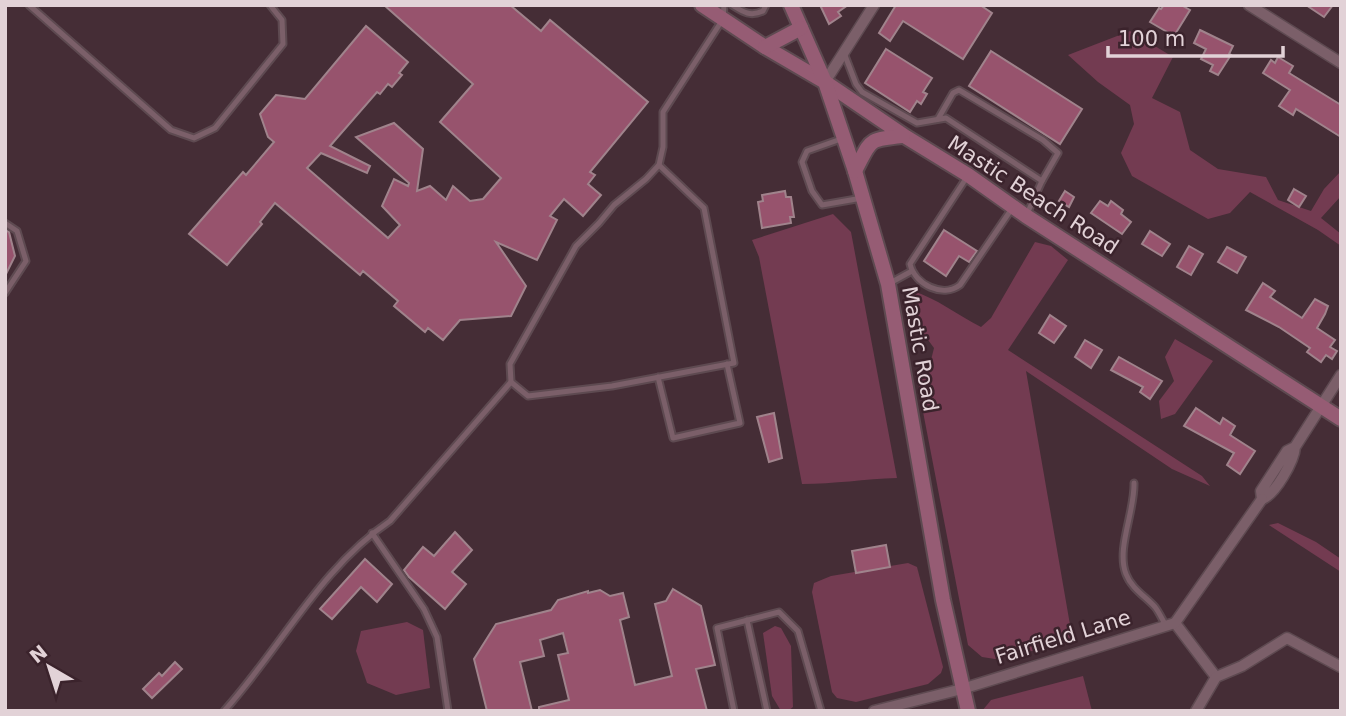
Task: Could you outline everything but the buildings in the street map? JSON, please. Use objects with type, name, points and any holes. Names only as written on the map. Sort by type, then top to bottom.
[{"type":"street","name":"Mastic Beach Road","points":[[702,5],[724,12],[765,47],[825,82],[1026,216],[1341,419]]},
{"type":"street","name":"Mastic Road","points":[[791,5],[825,82],[855,171],[888,284],[940,587],[968,711]]},
{"type":"street","points":[[825,82],[874,5]]},
{"type":"street","points":[[1249,5],[1341,63]]},
{"type":"street","points":[[765,47],[801,28]]},
{"type":"street","points":[[855,171],[871,141],[905,136]]},
{"type":"street","points":[[1216,677],[1170,624],[1262,499],[1263,488],[1287,451],[1295,447],[1341,375]]},
{"type":"street","name":"Fairfield Lane","points":[[877,710],[962,688],[1170,624]]},
{"type":"street","points":[[1196,711],[1216,677],[1241,666],[1287,638],[1341,667]]},
{"type":"lane","points":[[29,5],[171,130],[194,138],[215,128],[283,44],[282,20],[270,5]]},
{"type":"lane","points":[[732,5],[755,15],[764,11],[766,5]]},
{"type":"lane","points":[[224,711],[334,570],[372,533],[390,521],[511,382],[510,364],[576,246],[614,205],[646,179],[659,164],[663,148],[663,112],[724,12]]},
{"type":"lane","points":[[844,54],[862,92],[917,123]]},
{"type":"lane","points":[[938,119],[953,93],[959,90],[1056,149],[1058,153],[1026,216]]},
{"type":"lane","points":[[905,136],[917,123],[946,118],[1042,181]]},
{"type":"lane","points":[[844,138],[807,151],[802,162],[812,191],[822,205],[862,198]]},
{"type":"lane","points":[[511,382],[528,396],[612,386],[734,363],[704,208],[659,164]]},
{"type":"lane","points":[[968,175],[910,264],[919,279],[939,291],[953,291],[960,285],[1013,207]]},
{"type":"lane","points":[[5,223],[17,231],[25,250],[26,261],[5,293]]},
{"type":"lane","points":[[888,284],[912,271]]},
{"type":"lane","points":[[658,377],[673,438],[740,423],[727,365]]},
{"type":"lane","points":[[1134,483],[1133,507],[1124,546],[1124,567],[1130,582],[1170,624]]},
{"type":"lane","points":[[372,533],[424,609],[437,637],[448,711]]},
{"type":"lane","points":[[734,711],[717,628],[779,612],[798,631],[821,711]]},
{"type":"lane","points":[[747,621],[767,711]]},
{"type":"shaded area","points":[[1130,31],[1173,57],[1152,98],[1180,112],[1190,150],[1218,169],[1266,177],[1278,200],[1311,211],[1324,189],[1341,171],[1341,196],[1321,218],[1341,234],[1341,246],[1250,192],[1230,213],[1208,219],[1132,176],[1121,153],[1134,124],[1130,105],[1098,82],[1068,55]]},
{"type":"shaded area","points":[[833,214],[851,232],[897,478],[802,484],[759,257],[752,240]]},
{"type":"shaded area","points":[[1035,242],[1051,246],[1068,260],[1008,350],[1202,476],[1210,486],[1172,469],[1026,371],[1073,642],[995,659],[982,657],[968,645],[919,391],[919,381],[929,368],[934,348],[908,313],[912,291],[938,302],[981,327],[991,318]]},
{"type":"shaded area","points":[[1175,339],[1213,361],[1175,414],[1161,419],[1159,401],[1174,381],[1165,357]]},
{"type":"shaded area","points":[[1278,523],[1316,542],[1341,559],[1341,572],[1269,525]]},
{"type":"shaded area","points":[[908,563],[917,567],[943,667],[941,673],[928,684],[856,702],[837,698],[832,692],[812,592],[814,583],[831,576]]},
{"type":"shaded area","points":[[407,622],[423,630],[430,688],[396,695],[367,683],[356,651],[361,631]]},
{"type":"shaded area","points":[[775,626],[781,628],[791,646],[793,707],[788,711],[781,711],[772,696],[763,633]]},
{"type":"shaded area","points":[[1083,676],[1092,711],[982,711],[991,700]]}]
